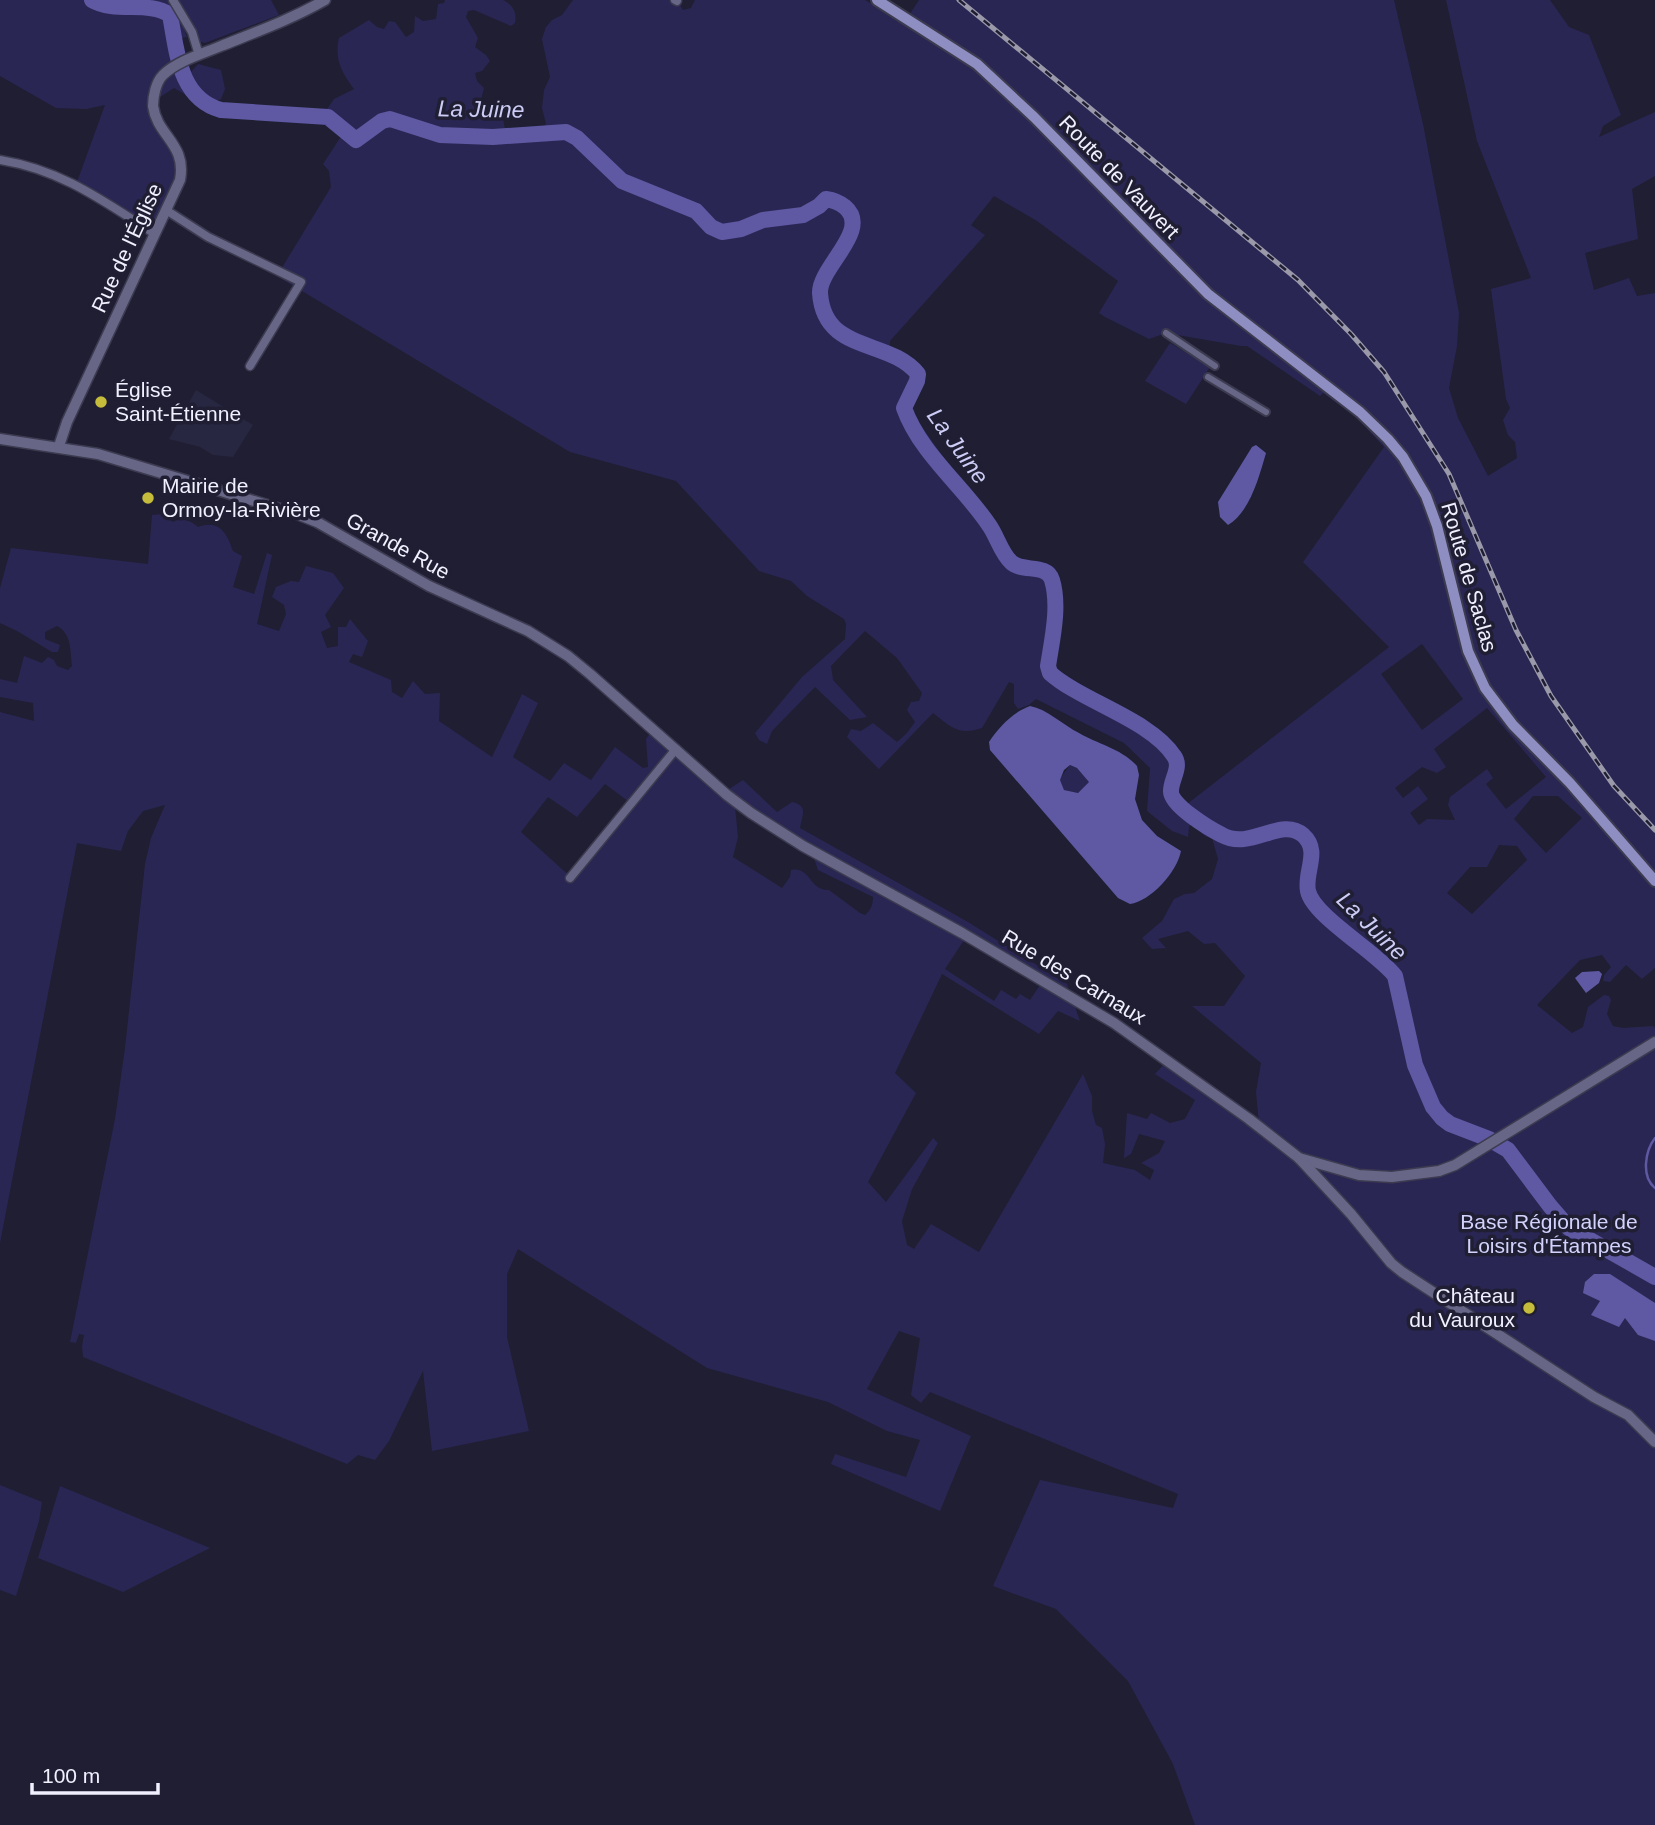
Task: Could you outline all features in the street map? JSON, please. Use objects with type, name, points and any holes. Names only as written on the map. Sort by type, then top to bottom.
[{"type":"main road","name":"Route de Vauvert","points":[[877,0],[977,64],[1034,117],[1208,294],[1329,388]]},
{"type":"main road","name":"Route de Saclas","points":[[1329,388],[1380,430],[1417,479],[1437,526],[1468,651],[1485,688],[1513,725],[1570,783],[1653,879]]},
{"type":"street","points":[[173,0],[192,32],[199,55],[299,15],[325,0]]},
{"type":"street","name":"Rue de l'Église","points":[[60,446],[67,422],[180,180],[181,160],[178,150],[156,115],[153,105],[157,83],[163,75],[184,61],[199,55]]},
{"type":"street","points":[[0,160],[52,173],[72,182],[155,234]]},
{"type":"street","points":[[166,210],[208,237],[301,282],[250,366]]},
{"type":"street","points":[[1166,333],[1215,366]]},
{"type":"street","points":[[1208,377],[1266,412]]},
{"type":"street","name":"Grande Rue","points":[[0,439],[60,446],[98,454],[264,503],[317,522],[418,580],[537,637],[568,656],[663,737]]},
{"type":"street","name":"Rue des Carnaux","points":[[663,737],[751,813],[803,846],[1009,959],[1114,1023],[1250,1119],[1299,1158],[1359,1175],[1392,1177],[1439,1171],[1455,1165],[1655,1042]]},
{"type":"street","points":[[570,878],[676,749]]},
{"type":"street","points":[[1299,1158],[1351,1214],[1391,1263],[1402,1272],[1594,1397],[1628,1415],[1655,1442]]},
{"type":"shaded area","points":[[196,390],[253,425],[233,457],[213,455],[200,447],[169,439]]},
{"type":"shaded area","points":[[1256,445],[1266,453],[1257,483],[1242,512],[1228,525],[1220,517],[1218,502],[1252,447]]},
{"type":"shaded area","points":[[1030,706],[1043,710],[1079,733],[1124,755],[1137,766],[1139,775],[1135,799],[1142,820],[1157,836],[1181,851],[1169,876],[1138,902],[1130,904],[1118,898],[990,750],[989,742],[997,731],[1012,716]],"holes":[[[1070,765],[1077,768],[1089,782],[1078,793],[1064,790],[1060,780],[1064,770]]]},
{"type":"shaded area","points":[[1599,971],[1602,974],[1599,983],[1586,993],[1575,978],[1582,972]]},
{"type":"shaded area","points":[[1594,1274],[1610,1274],[1655,1303],[1655,1341],[1638,1335],[1625,1318],[1619,1327],[1591,1315],[1600,1301],[1583,1293],[1585,1282]]},
{"type":"green space","points":[[0,0],[271,0],[279,15],[205,43],[199,41],[186,15],[179,16],[187,37],[172,40],[176,58],[172,59],[178,77],[190,73],[198,64],[221,70],[225,89],[221,99],[205,106],[174,88],[146,106],[153,123],[177,159],[174,179],[154,227],[77,182],[105,105],[86,109],[56,108],[0,76]]},
{"type":"green space","name":"Base Régionale de Loisirs d'Étampes","points":[[445,0],[503,0],[514,9],[515,23],[511,26],[474,10],[468,11],[466,17],[478,38],[475,47],[490,61],[482,71],[475,73],[477,81],[484,88],[481,100],[486,107],[502,114],[507,139],[520,141],[533,137],[546,124],[542,108],[544,90],[550,77],[542,39],[546,27],[562,15],[573,0],[677,0],[683,10],[691,8],[695,0],[865,0],[904,23],[919,0],[1394,0],[1423,124],[1459,313],[1457,346],[1449,388],[1458,418],[1488,476],[1517,458],[1515,442],[1508,435],[1503,420],[1510,408],[1506,399],[1491,289],[1531,278],[1477,141],[1446,0],[1550,0],[1569,27],[1589,35],[1621,115],[1603,126],[1599,137],[1655,112],[1655,176],[1632,189],[1638,239],[1585,253],[1594,290],[1629,278],[1637,296],[1655,293],[1655,968],[1642,979],[1626,965],[1610,982],[1603,981],[1604,975],[1611,967],[1602,955],[1580,960],[1537,1005],[1572,1033],[1583,1027],[1588,1007],[1604,995],[1611,1000],[1607,1014],[1613,1026],[1655,1028],[1655,1825],[1195,1825],[1173,1764],[1128,1681],[1056,1609],[993,1586],[1040,1480],[1173,1508],[1178,1494],[930,1392],[921,1403],[911,1395],[920,1338],[899,1331],[867,1389],[971,1436],[940,1511],[831,1464],[835,1454],[906,1477],[920,1440],[887,1431],[828,1402],[707,1368],[518,1249],[507,1274],[507,1337],[529,1431],[432,1451],[423,1371],[389,1441],[375,1460],[358,1455],[347,1464],[83,1357],[84,1335],[79,1334],[76,1343],[70,1342],[115,1119],[145,864],[151,838],[165,805],[143,811],[128,831],[121,851],[77,843],[0,1243],[0,712],[34,721],[33,703],[0,697],[0,679],[17,683],[24,656],[42,663],[48,657],[54,660],[57,666],[68,670],[72,666],[68,638],[57,626],[45,632],[45,639],[60,645],[58,652],[52,652],[0,623],[0,588],[11,548],[148,564],[152,515],[163,514],[173,522],[183,520],[198,527],[217,526],[225,533],[233,551],[242,556],[233,587],[254,594],[267,553],[272,555],[257,624],[279,631],[286,614],[284,605],[272,597],[276,587],[291,581],[299,582],[306,566],[333,573],[344,588],[325,615],[331,627],[321,632],[327,648],[338,646],[338,627],[346,627],[350,619],[368,641],[362,657],[353,654],[349,662],[391,680],[392,692],[402,698],[413,681],[425,694],[440,693],[439,721],[492,757],[522,694],[538,703],[513,757],[550,781],[564,763],[591,780],[615,747],[643,768],[648,767],[646,739],[651,732],[720,795],[743,780],[777,812],[792,802],[801,806],[803,812],[800,828],[968,922],[1067,984],[1080,1021],[1058,1011],[1039,1034],[942,974],[895,1073],[916,1093],[868,1182],[886,1202],[933,1138],[938,1143],[912,1189],[902,1221],[907,1245],[914,1249],[931,1224],[979,1252],[1083,1074],[1092,1096],[1096,1125],[1102,1128],[1105,1144],[1103,1163],[1135,1170],[1150,1180],[1154,1170],[1141,1163],[1159,1153],[1165,1141],[1139,1134],[1131,1154],[1124,1158],[1127,1113],[1147,1119],[1151,1113],[1170,1123],[1185,1119],[1195,1100],[1155,1074],[1165,1063],[1260,1134],[1256,1092],[1261,1063],[1192,1006],[1224,1006],[1245,976],[1215,943],[1204,944],[1188,931],[1158,939],[1166,948],[1152,949],[1142,938],[1162,921],[1174,899],[1194,893],[1212,879],[1218,859],[1212,838],[1202,834],[1198,824],[1193,822],[1189,827],[1188,837],[1172,831],[1147,811],[1150,768],[1124,743],[1036,699],[1018,709],[1014,703],[1014,684],[1009,682],[982,728],[961,730],[950,726],[933,713],[879,769],[847,737],[851,729],[861,731],[873,723],[897,742],[915,722],[907,710],[911,702],[919,701],[922,693],[897,658],[865,631],[831,666],[833,680],[867,717],[850,720],[815,687],[772,731],[767,744],[759,740],[755,733],[802,677],[845,639],[844,619],[807,596],[791,581],[759,571],[676,481],[570,452],[277,276],[331,187],[329,171],[323,164],[342,135],[326,122],[325,112],[334,99],[354,89],[340,65],[339,38],[369,20],[384,29],[389,21],[395,22],[406,37],[414,32],[415,16],[423,21],[436,19],[438,4],[444,3]],"holes":[[[994,196],[1037,221],[1118,281],[1099,313],[1105,317],[1149,339],[1166,333],[1247,346],[1356,417],[1384,447],[1303,562],[1389,647],[1182,808],[1171,791],[1178,771],[1176,758],[1171,751],[1130,720],[1132,714],[1056,670],[1055,657],[1062,601],[1060,583],[1054,567],[1013,555],[995,520],[947,462],[909,409],[922,374],[911,357],[890,348],[890,341],[985,235],[971,225]],[[1422,644],[1463,699],[1422,730],[1381,674]],[[1487,708],[1546,777],[1506,809],[1486,784],[1493,778],[1487,769],[1450,797],[1448,805],[1455,820],[1427,819],[1419,825],[1410,813],[1428,799],[1418,786],[1403,798],[1395,788],[1422,767],[1437,773],[1446,767],[1434,749]],[[605,784],[632,804],[573,879],[521,832],[548,797],[577,817]],[[1533,796],[1558,796],[1582,818],[1546,853],[1514,819]],[[735,807],[809,852],[818,870],[873,897],[871,907],[865,915],[860,913],[829,890],[817,887],[807,875],[798,870],[791,870],[790,877],[782,888],[733,857],[738,837]],[[1499,845],[1517,846],[1527,860],[1472,914],[1447,893],[1470,867],[1487,867]],[[966,937],[1040,985],[1030,1000],[1020,994],[1016,999],[1001,990],[994,1001],[945,969]]]},
{"type":"green space","points":[[1170,343],[1210,367],[1186,404],[1145,381]]},
{"type":"green space","points":[[1070,765],[1077,768],[1090,782],[1078,793],[1064,790],[1059,780]]},
{"type":"green space","points":[[0,1485],[42,1502],[39,1521],[16,1596],[0,1590]]},
{"type":"green space","points":[[60,1486],[210,1548],[123,1592],[38,1558]]},
{"type":"waterway","name":"La Juine","points":[[92,0],[111,6],[152,8],[170,15],[178,58],[188,84],[207,104],[221,110],[328,117],[356,140],[382,121],[390,119],[440,135],[493,137],[566,132],[577,138],[622,181],[696,211],[711,227],[722,232],[741,229],[763,220],[803,215],[826,199],[845,207],[852,216],[852,226],[849,237],[822,283],[820,293],[824,313],[833,326],[845,336],[891,355],[918,374],[904,408],[920,440],[979,511],[1011,562],[1049,575],[1055,601],[1048,666],[1050,673],[1079,693],[1133,721],[1163,743],[1177,764],[1171,787],[1172,797],[1200,822],[1233,839],[1255,837],[1285,829],[1303,835],[1311,848],[1307,884],[1312,901],[1333,923],[1395,976],[1415,1065],[1433,1107],[1450,1124],[1489,1139],[1508,1150],[1569,1228],[1655,1277]]},
{"type":"waterway","points":[[1655,1138],[1646,1164],[1648,1177],[1655,1188]]},
{"type":"railway","points":[[959,0],[1298,280],[1384,372],[1449,474],[1516,630],[1551,696],[1614,786],[1655,830]]},
{"type":"place","name":"Église Saint-Étienne","points":[[101,402]]},
{"type":"place","name":"Mairie de Ormoy-la-Rivière","points":[[148,498]]},
{"type":"place","name":"Château du Vauroux","points":[[1529,1308]]}]
